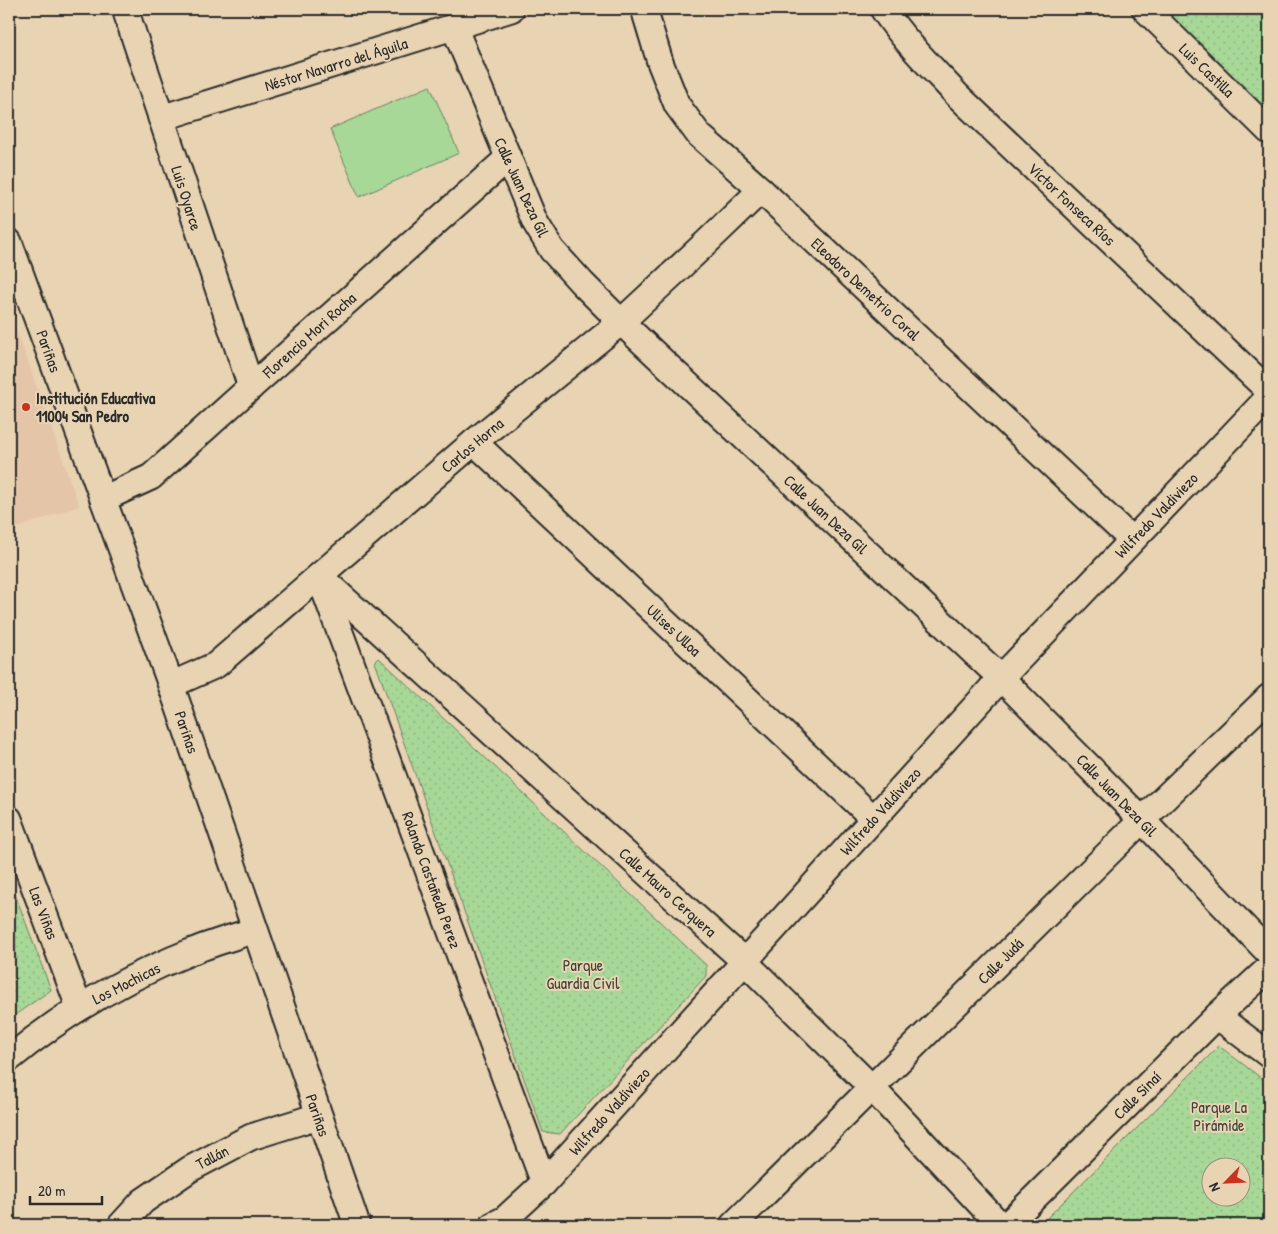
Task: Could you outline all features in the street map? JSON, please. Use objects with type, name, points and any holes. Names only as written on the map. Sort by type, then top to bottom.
[{"type":"street","name":"Luis Oyarce","points":[[125,9],[251,387]]},
{"type":"street","name":"Néstor Navarro del Águila","points":[[161,118],[512,9]]},
{"type":"street","name":"Eleodoro Demetrio Coral","points":[[644,9],[660,62],[677,105],[699,135],[761,190],[1132,540]]},
{"type":"street","name":"Víctor Fonseca Ríos","points":[[883,9],[922,57],[958,96],[1269,391]]},
{"type":"street","name":"Luis Castilla","points":[[1145,9],[1269,131]]},
{"type":"street","name":"Calle Juan Deza Gil","points":[[454,27],[535,222],[552,250],[620,322],[1001,678],[1142,820],[1269,953]]},
{"type":"street","name":"Florencio Mori Rocha","points":[[102,499],[151,477],[508,158]]},
{"type":"street","name":"Carlos Horna","points":[[171,685],[216,666],[474,442],[620,322],[761,190]]},
{"type":"street","name":"Pariñas","points":[[9,242],[171,685],[357,1225]]},
{"type":"street","name":"Wilfredo Valdiviezo","points":[[493,1225],[505,1219],[544,1183],[1001,678],[1269,396]]},
{"type":"street","name":"Ulises Ulloa","points":[[474,442],[873,818]]},
{"type":"street","name":"Calle Mauro Cerquera","points":[[319,576],[744,962],[872,1088],[1000,1225]]},
{"type":"street","name":"Rolando Castañeda Perez","points":[[319,576],[544,1183]]},
{"type":"street","name":"Calle Judá","points":[[733,1225],[1269,697]]},
{"type":"street","name":"Las Viñas","points":[[9,819],[80,1007]]},
{"type":"street","name":"Los Mochicas","points":[[9,1058],[80,1007],[136,976],[194,950],[255,930]]},
{"type":"street","name":"Calle Sinaí","points":[[1007,1225],[1217,1016],[1269,968]]},
{"type":"street","points":[[1217,1016],[1269,1055]]},
{"type":"street","name":"Tallán","points":[[121,1225],[144,1201],[190,1169],[251,1137],[318,1116]]},
{"type":"shaded area","name":"Institución Educativa 11004 San Pedro","points":[[9,309],[79,506],[9,531]]},
{"type":"green space","points":[[1165,9],[1269,9],[1269,112]]},
{"type":"green space","points":[[430,86],[459,153],[359,197],[330,129]]},
{"type":"green space","name":"Parque Guardia Civil","points":[[379,658],[706,965],[706,976],[560,1134],[543,1132],[375,662]]},
{"type":"green space","points":[[9,878],[51,990],[9,1019]]},
{"type":"green space","name":"Parque La Pirámide","points":[[1219,1046],[1269,1084],[1269,1225],[1040,1225]]},
{"type":"place","name":"Institución Educativa 11004 San Pedro","points":[[26,407]]}]
